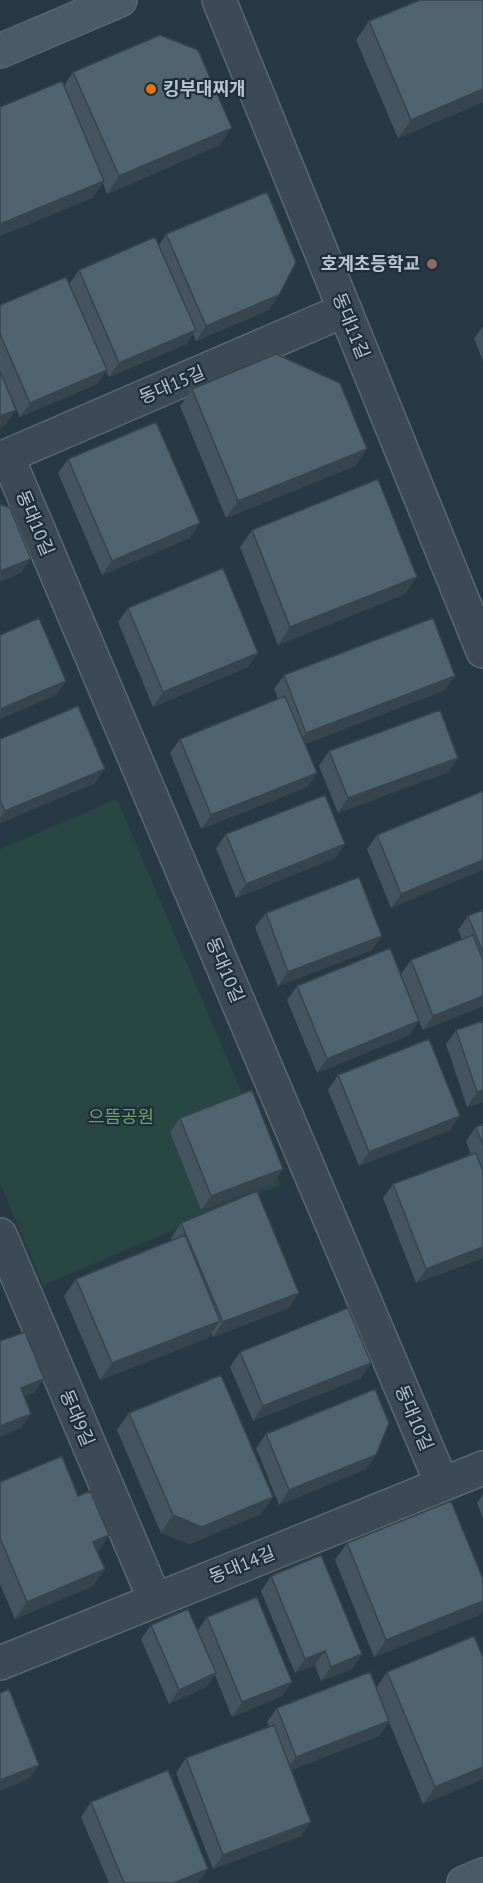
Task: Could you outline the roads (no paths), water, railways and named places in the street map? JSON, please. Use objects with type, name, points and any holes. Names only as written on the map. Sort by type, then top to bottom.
[{"type":"street","points":[[0,51],[120,0]]},
{"type":"street","name":"동대11길","points":[[219,0],[483,651]]},
{"type":"street","name":"동대15길","points":[[3,458],[345,310]]},
{"type":"street","name":"동대10길","points":[[3,458],[442,1484]]},
{"type":"street","name":"동대9길","points":[[0,1235],[155,1600]]},
{"type":"street","name":"동대14길","points":[[0,1663],[483,1467]]},
{"type":"street","points":[[464,1883],[483,1875]]},
{"type":"place","name":"킹부대찌개","points":[[151,89]]},
{"type":"place","name":"호계초등학교","points":[[432,264]]},
{"type":"park label","name":"으뜸공원","points":[[121,1117]]}]
